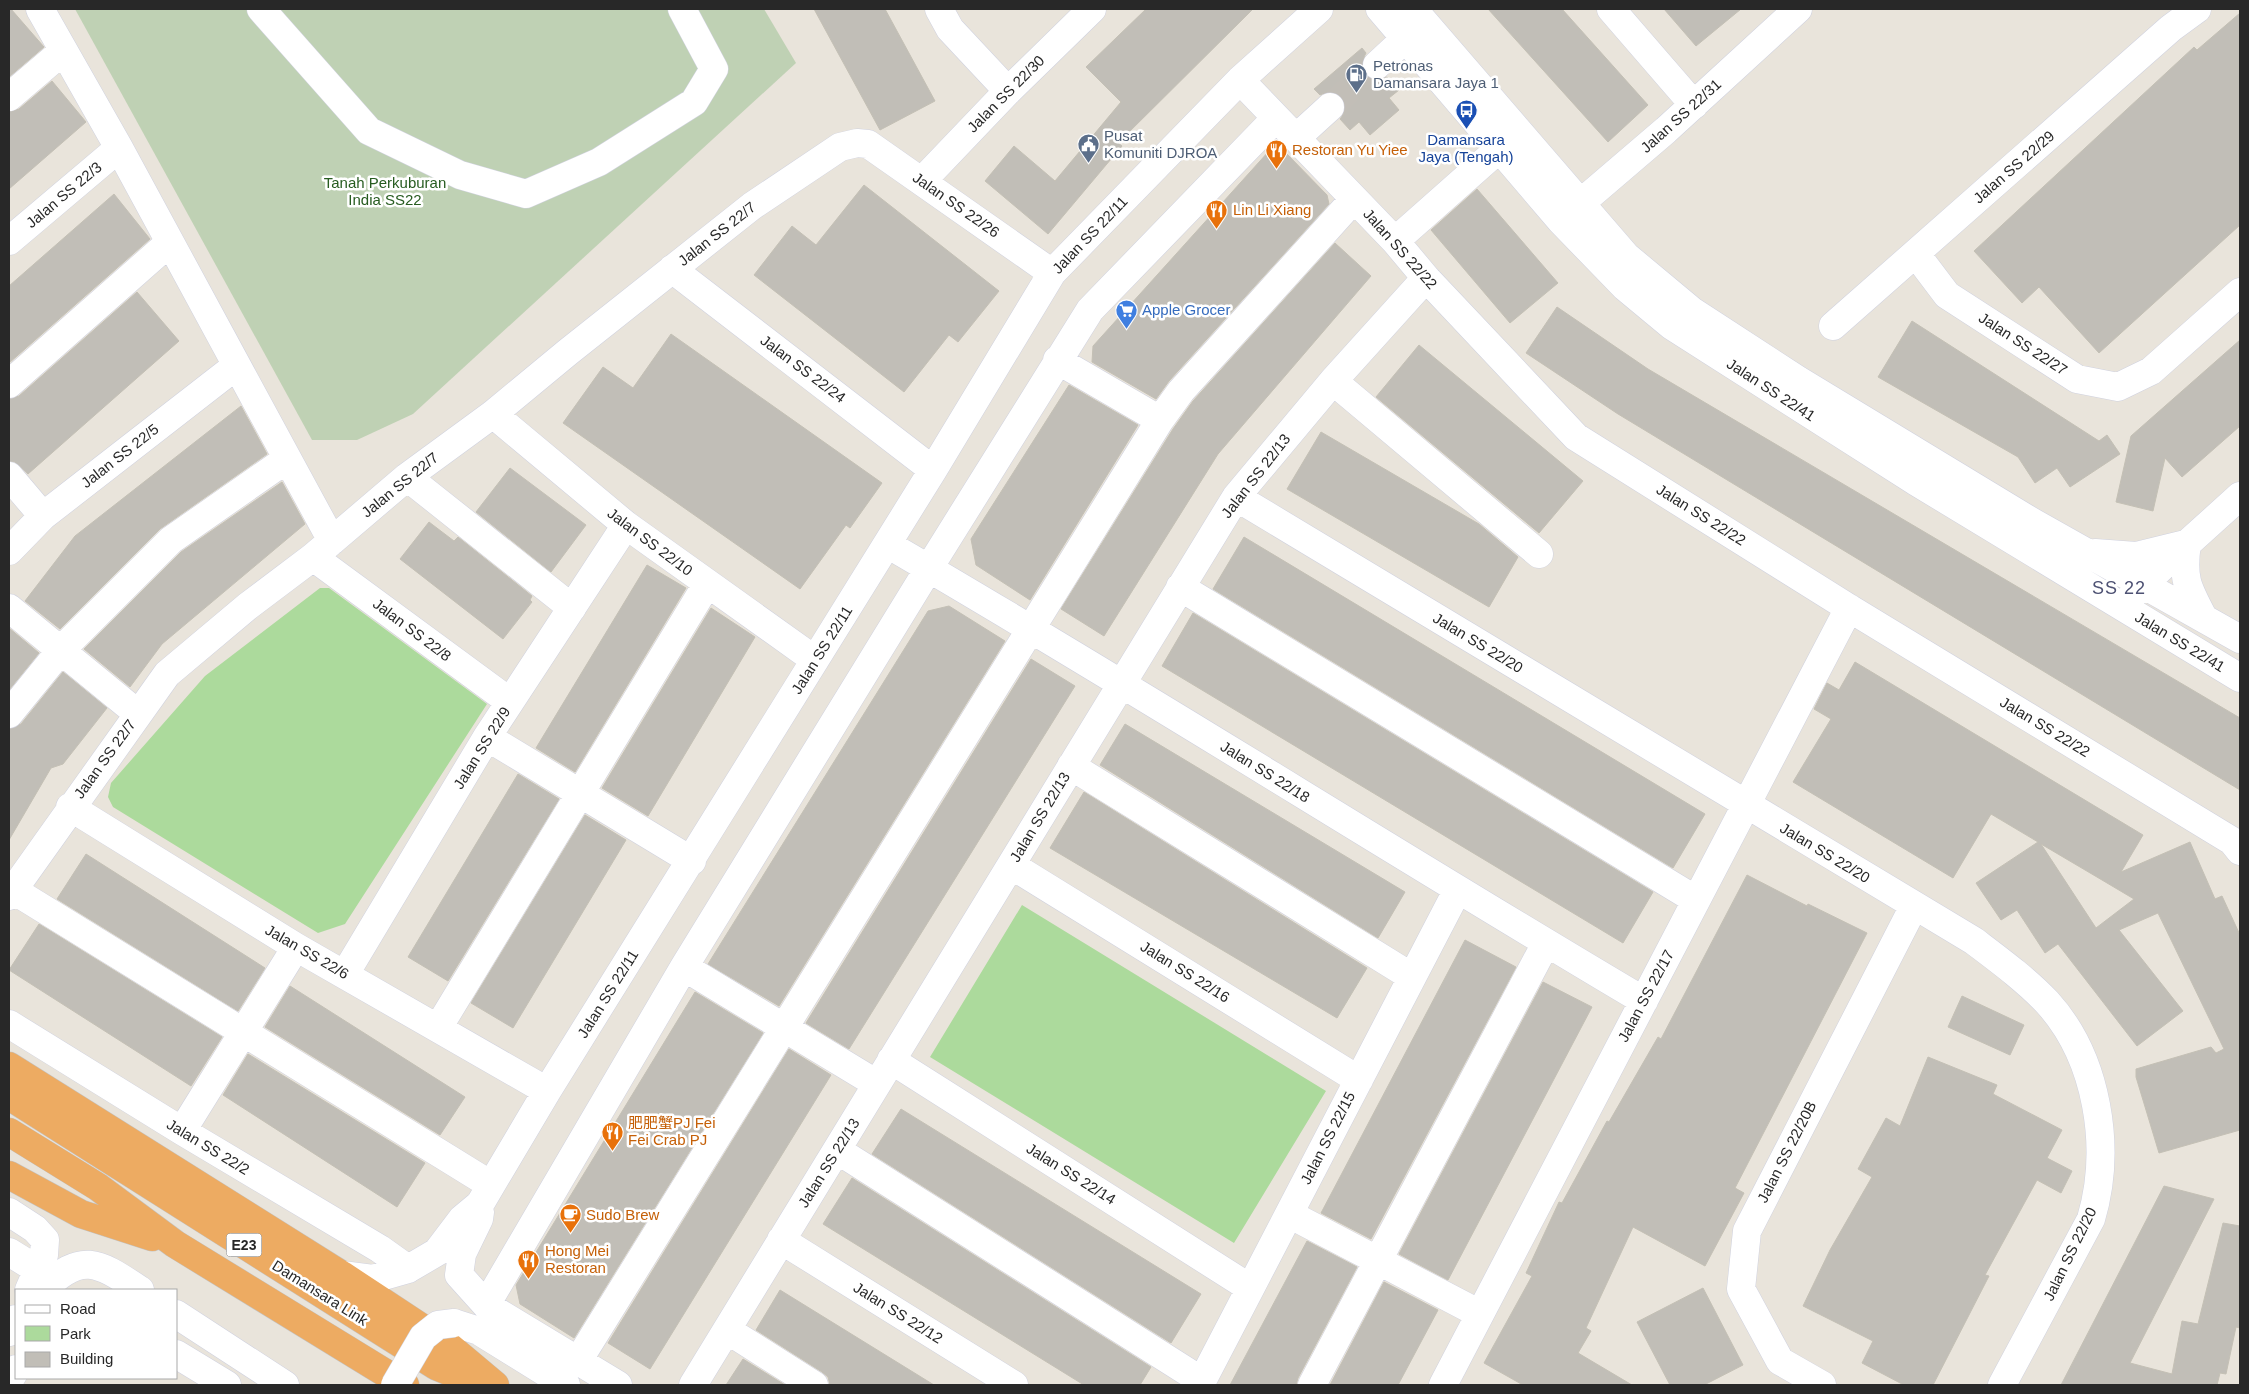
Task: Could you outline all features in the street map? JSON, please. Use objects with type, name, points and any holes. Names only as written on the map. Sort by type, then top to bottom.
[{"type":"highway","points":[[9,1066],[342,1275],[445,1343],[495,1385]]},
{"type":"highway","name":"Damansara Link","points":[[9,1096],[436,1366],[482,1385]]},
{"type":"highway","name":"E23","points":[[9,1132],[98,1188],[175,1244],[405,1385]]},
{"type":"highway","points":[[9,1175],[81,1214],[175,1244]]},
{"type":"street","points":[[40,9],[119,148],[287,459],[323,549]]},
{"type":"street","points":[[261,9],[369,131],[460,175],[526,194],[599,162],[694,102],[714,69],[682,9]]},
{"type":"street","points":[[939,9],[950,29],[1008,91]]},
{"type":"street","name":"Jalan SS 22/30","points":[[922,181],[1008,91],[1092,9]]},
{"type":"street","name":"Jalan SS 22/11","points":[[342,1275],[373,1279],[408,1269],[437,1252],[462,1219],[486,1194],[547,1091],[933,470],[1052,273],[1240,80],[1319,9]]},
{"type":"street","name":"Jalan SS 22/41","points":[[1380,9],[1561,221],[1625,287],[1672,326],[1798,408],[2240,678]]},
{"type":"street","name":"Jalan SS 22/41","points":[[1413,9],[1626,256],[1692,312],[1798,380],[2086,552],[2240,639]]},
{"type":"street","points":[[1610,9],[1694,105]]},
{"type":"street","name":"Jalan SS 22/31","points":[[1561,221],[1694,105],[1798,9]]},
{"type":"street","name":"Jalan SS 22/29","points":[[1833,326],[2171,28],[2197,9]]},
{"type":"street","points":[[1376,65],[1406,38]]},
{"type":"street","points":[[9,97],[63,52]]},
{"type":"street","name":"Jalan SS 22/22","points":[[1240,80],[1395,241],[1426,278],[1576,437],[1849,608],[2232,841],[2240,851]]},
{"type":"street","points":[[1296,138],[1330,107]]},
{"type":"street","points":[[486,1305],[684,968],[928,568],[1090,310],[1276,118]]},
{"type":"street","name":"Jalan SS 22/26","points":[[857,142],[868,144],[1052,273]]},
{"type":"street","name":"Jalan SS 22/7","points":[[11,893],[70,807],[167,674],[248,606],[323,549],[407,477],[493,414],[752,206],[840,147],[857,142]]},
{"type":"street","name":"Jalan SS 22/3","points":[[9,241],[119,148]]},
{"type":"street","points":[[1395,241],[1500,148]]},
{"type":"street","points":[[578,1361],[1160,420],[1181,391],[1354,199]]},
{"type":"street","points":[[9,384],[169,243]]},
{"type":"street","name":"Jalan SS 22/27","points":[[1916,254],[1947,295],[2077,379],[2118,387],[2151,371],[2240,292]]},
{"type":"street","name":"Jalan SS 22/24","points":[[672,269],[933,470]]},
{"type":"street","name":"Jalan SS 22/13","points":[[693,1385],[1236,497],[1333,381],[1426,278]]},
{"type":"street","points":[[1057,360],[1160,420]]},
{"type":"street","name":"Jalan SS 22/5","points":[[9,551],[43,516],[236,366]]},
{"type":"street","points":[[1333,381],[1539,554]]},
{"type":"street","name":"Jalan SS 22/10","points":[[493,414],[626,526],[815,660]]},
{"type":"street","points":[[9,714],[61,650],[171,540],[287,459]]},
{"type":"street","points":[[9,476],[43,516]]},
{"type":"street","points":[[407,477],[572,608]]},
{"type":"street","points":[[2122,607],[2186,543],[2240,496]]},
{"type":"street","name":"Jalan SS 22/20","points":[[1236,497],[1745,805],[1974,941],[2011,969],[2047,1002],[2068,1029],[2084,1061],[2093,1094],[2100,1144],[2099,1192],[2091,1219],[2002,1385]]},
{"type":"street","name":"Jalan SS 22/9","points":[[345,974],[487,737],[626,526]]},
{"type":"street","points":[[2086,552],[2136,556],[2186,543]]},
{"type":"street","points":[[2186,543],[2184,566],[2187,587],[2203,617]]},
{"type":"street","name":"Jalan SS 22/18","points":[[887,544],[1122,684],[1457,891],[1644,1000]]},
{"type":"street","name":"Jalan SS 22/8","points":[[323,549],[510,702]]},
{"type":"street","points":[[438,1028],[707,584]]},
{"type":"street","points":[[1180,587],[1696,900]]},
{"type":"street","points":[[9,608],[137,713]]},
{"type":"street","name":"Jalan SS 22/17","points":[[1443,1385],[1849,608]]},
{"type":"street","points":[[487,737],[692,860]]},
{"type":"street","points":[[1071,766],[1412,977]]},
{"type":"street","name":"Jalan SS 22/6","points":[[70,807],[296,947],[547,1091]]},
{"type":"street","name":"Jalan SS 22/16","points":[[1011,865],[1359,1080]]},
{"type":"street","name":"Jalan SS 22/15","points":[[1201,1383],[1457,891]]},
{"type":"street","points":[[11,893],[243,1032],[486,1194],[479,1219],[462,1254],[459,1275],[486,1305],[618,1385]]},
{"type":"street","name":"Jalan SS 22/20B","points":[[1822,1385],[1780,1361],[1741,1289],[1747,1231],[1914,906]]},
{"type":"street","points":[[1312,1385],[1546,943]]},
{"type":"street","points":[[182,1132],[296,947]]},
{"type":"street","points":[[684,968],[877,1084]]},
{"type":"street","name":"Jalan SS 22/2","points":[[9,1024],[182,1132],[380,1249],[408,1269]]},
{"type":"street","name":"Jalan SS 22/14","points":[[891,1060],[1250,1288]]},
{"type":"street","points":[[837,1150],[1201,1383]]},
{"type":"street","points":[[9,1212],[35,1228],[46,1240],[37,1283]]},
{"type":"street","points":[[1289,1214],[1480,1314]]},
{"type":"street","name":"Jalan SS 22/12","points":[[781,1240],[1014,1385]]},
{"type":"street","points":[[9,1252],[37,1283]]},
{"type":"street","points":[[37,1283],[85,1264],[106,1268],[138,1289]]},
{"type":"street","points":[[178,1315],[284,1384]]},
{"type":"street","points":[[9,1332],[15,1321]]},
{"type":"street","points":[[395,1385],[423,1337],[438,1325],[454,1323],[479,1331],[566,1385]]},
{"type":"street","points":[[726,1330],[814,1385]]},
{"type":"street","points":[[178,1355],[227,1385]]},
{"type":"green space","name":"Tanah Perkuburan India SS22","points":[[75,9],[764,9],[796,63],[413,414],[357,440],[312,440]]},
{"type":"green space","points":[[320,588],[329,588],[487,704],[345,924],[318,933],[113,807],[108,797],[111,783],[205,676]]},
{"type":"green space","points":[[1022,905],[1326,1091],[1234,1243],[930,1057]]},
{"type":"building","points":[[9,9],[44,47],[9,77]]},
{"type":"building","points":[[814,9],[885,9],[935,101],[880,130]]},
{"type":"building","points":[[1146,9],[1253,9],[1118,143],[1122,146],[1048,234],[985,181],[1014,146],[1055,181],[1121,102],[1086,67]]},
{"type":"building","points":[[1488,9],[1562,9],[1648,105],[1608,142]]},
{"type":"building","points":[[1664,9],[1741,9],[1696,46]]},
{"type":"building","points":[[2240,13],[2240,225],[2099,353],[2039,287],[2022,303],[1974,251],[2194,47],[2197,50]]},
{"type":"building","name":"Petronas Damansara Jaya 1","points":[[1362,48],[1366,53],[1362,61],[1362,69],[1365,75],[1373,80],[1387,77],[1399,90],[1389,98],[1399,110],[1370,135],[1359,122],[1350,130],[1340,119],[1345,112],[1345,104],[1341,96],[1335,92],[1327,92],[1320,95],[1314,89]]},
{"type":"building","points":[[52,81],[86,122],[9,189],[9,112],[19,109]]},
{"type":"building","points":[[1269,151],[1287,154],[1327,195],[1329,204],[1169,381],[1156,399],[1092,362],[1093,346]]},
{"type":"building","points":[[864,185],[999,291],[958,342],[949,335],[904,392],[754,275],[792,226],[816,245]]},
{"type":"building","points":[[1477,189],[1558,283],[1510,323],[1431,230]]},
{"type":"building","points":[[114,194],[150,239],[9,363],[9,286]]},
{"type":"building","points":[[1335,243],[1371,276],[1218,454],[1104,636],[1061,609],[1173,429],[1193,401]]},
{"type":"building","points":[[137,292],[179,341],[28,474],[15,462],[9,461],[9,399],[19,396]]},
{"type":"building","points":[[1557,307],[1648,369],[2240,718],[2240,790],[1618,414],[1526,353]]},
{"type":"building","points":[[1912,321],[2099,441],[2107,435],[2120,454],[2070,487],[2057,468],[2035,483],[2018,457],[1878,377]]},
{"type":"building","points":[[671,334],[882,483],[850,528],[846,525],[800,589],[563,423],[603,367],[633,388]]},
{"type":"building","points":[[2240,340],[2240,426],[2182,477],[2165,458],[2153,511],[2116,502],[2131,436]]},
{"type":"building","points":[[1419,345],[1583,481],[1539,533],[1376,397]]},
{"type":"building","points":[[1069,385],[1138,425],[1030,600],[976,565],[971,539]]},
{"type":"building","points":[[241,406],[267,454],[160,529],[60,629],[25,601],[75,536]]},
{"type":"building","points":[[1321,432],[1479,524],[1518,557],[1489,607],[1287,489]]},
{"type":"building","points":[[510,468],[586,525],[551,572],[476,512]]},
{"type":"building","points":[[282,482],[305,524],[162,644],[130,687],[84,649],[181,552]]},
{"type":"building","points":[[429,522],[454,541],[458,537],[532,596],[530,600],[532,602],[503,639],[400,559]]},
{"type":"building","points":[[1244,537],[1705,814],[1673,868],[1213,589]]},
{"type":"building","points":[[647,565],[686,588],[575,772],[536,748]]},
{"type":"building","points":[[949,606],[1005,641],[779,1006],[708,964],[928,611]]},
{"type":"building","points":[[711,608],[755,637],[648,816],[602,788]]},
{"type":"building","points":[[1193,613],[1653,892],[1623,943],[1162,666]]},
{"type":"building","points":[[9,628],[39,653],[9,690]]},
{"type":"building","points":[[1031,659],[1075,686],[849,1049],[806,1023]]},
{"type":"building","points":[[1855,662],[2143,835],[2121,872],[2190,842],[2215,899],[2222,896],[2240,935],[2240,1130],[2159,1153],[2136,1077],[2136,1069],[2211,1047],[2216,1053],[2224,1049],[2158,913],[2119,930],[2183,1011],[2137,1046],[2058,944],[2045,953],[2017,910],[2001,920],[1976,883],[2038,842],[1991,814],[1953,878],[1793,782],[1831,719],[1814,709],[1827,683],[1839,690]],"holes":[[[2041,844],[2134,899],[2096,928]]]},
{"type":"building","points":[[63,672],[107,708],[63,764],[51,768],[9,840],[9,729],[21,724]]},
{"type":"building","points":[[1125,724],[1405,892],[1378,938],[1100,765]]},
{"type":"building","points":[[518,774],[559,799],[448,981],[408,957]]},
{"type":"building","points":[[1084,792],[1367,968],[1337,1018],[1050,848]]},
{"type":"building","points":[[585,815],[626,840],[513,1028],[471,1003]]},
{"type":"building","points":[[86,854],[265,968],[238,1011],[57,899]]},
{"type":"building","points":[[1747,875],[1807,906],[1808,904],[1867,933],[1735,1188],[1744,1193],[1705,1266],[1633,1227],[1586,1328],[1591,1331],[1578,1353],[1632,1385],[1523,1385],[1484,1363],[1532,1276],[1526,1273],[1559,1202],[1562,1203],[1607,1121],[1609,1122],[1658,1037],[1661,1039]]},
{"type":"building","points":[[39,924],[222,1037],[191,1086],[9,970]]},
{"type":"building","points":[[1465,940],[1516,967],[1371,1239],[1321,1213]]},
{"type":"building","points":[[1543,982],[1592,1007],[1448,1280],[1399,1254]]},
{"type":"building","points":[[290,986],[465,1097],[440,1135],[265,1027]]},
{"type":"building","points":[[695,992],[763,1033],[574,1338],[520,1304],[516,1285]]},
{"type":"building","points":[[1962,996],[2024,1025],[2010,1055],[1948,1027]]},
{"type":"building","points":[[789,1049],[831,1075],[650,1369],[608,1343]]},
{"type":"building","points":[[248,1054],[425,1163],[397,1207],[223,1095]]},
{"type":"building","points":[[1928,1057],[1997,1085],[1993,1094],[2062,1130],[2047,1158],[2072,1171],[2061,1193],[2037,1180],[1985,1275],[1989,1276],[1933,1385],[1904,1385],[1862,1363],[1873,1341],[1803,1306],[1830,1250],[1872,1177],[1858,1169],[1886,1118],[1900,1126]]},
{"type":"building","points":[[901,1109],[1201,1294],[1171,1343],[872,1154]]},
{"type":"building","points":[[852,1178],[1151,1367],[1140,1385],[1084,1385],[823,1224]]},
{"type":"building","points":[[2164,1186],[2214,1199],[2130,1363],[2172,1374],[2182,1321],[2198,1324],[2223,1223],[2240,1226],[2240,1328],[2236,1327],[2226,1374],[2220,1373],[2217,1385],[2061,1385]]},
{"type":"building","points":[[1307,1241],[1357,1267],[1296,1385],[1230,1385]]},
{"type":"building","points":[[1384,1282],[1438,1310],[1398,1385],[1330,1385]]},
{"type":"building","points":[[1703,1288],[1743,1365],[1704,1385],[1670,1385],[1637,1322]]},
{"type":"building","points":[[780,1290],[934,1385],[830,1385],[828,1377],[822,1372],[756,1330]]},
{"type":"building","points":[[743,1359],[785,1385],[726,1385]]},
{"type":"tunnel","points":[[1330,107],[1377,65]]},
{"type":"place","name":"Petronas Damansara Jaya 1","points":[[1357,94]]},
{"type":"place","name":"Damansara Jaya (Tengah)","points":[[1466,130]]},
{"type":"place","name":"Pusat Komuniti DJROA","points":[[1088,164]]},
{"type":"place","name":"Restoran Yu Yiee","points":[[1276,169]]},
{"type":"place","name":"Lin Li Xiang","points":[[1217,229]]},
{"type":"place","name":"Apple Grocer","points":[[1126,329]]},
{"type":"place","name":"肥肥蟹PJ Fei Fei Crab PJ","points":[[612,1151]]},
{"type":"place","name":"Sudo Brew","points":[[570,1234]]},
{"type":"place","name":"Hong Mei Restoran","points":[[529,1279]]},
{"type":"district","name":"SS 22","points":[[2119,588]]}]
